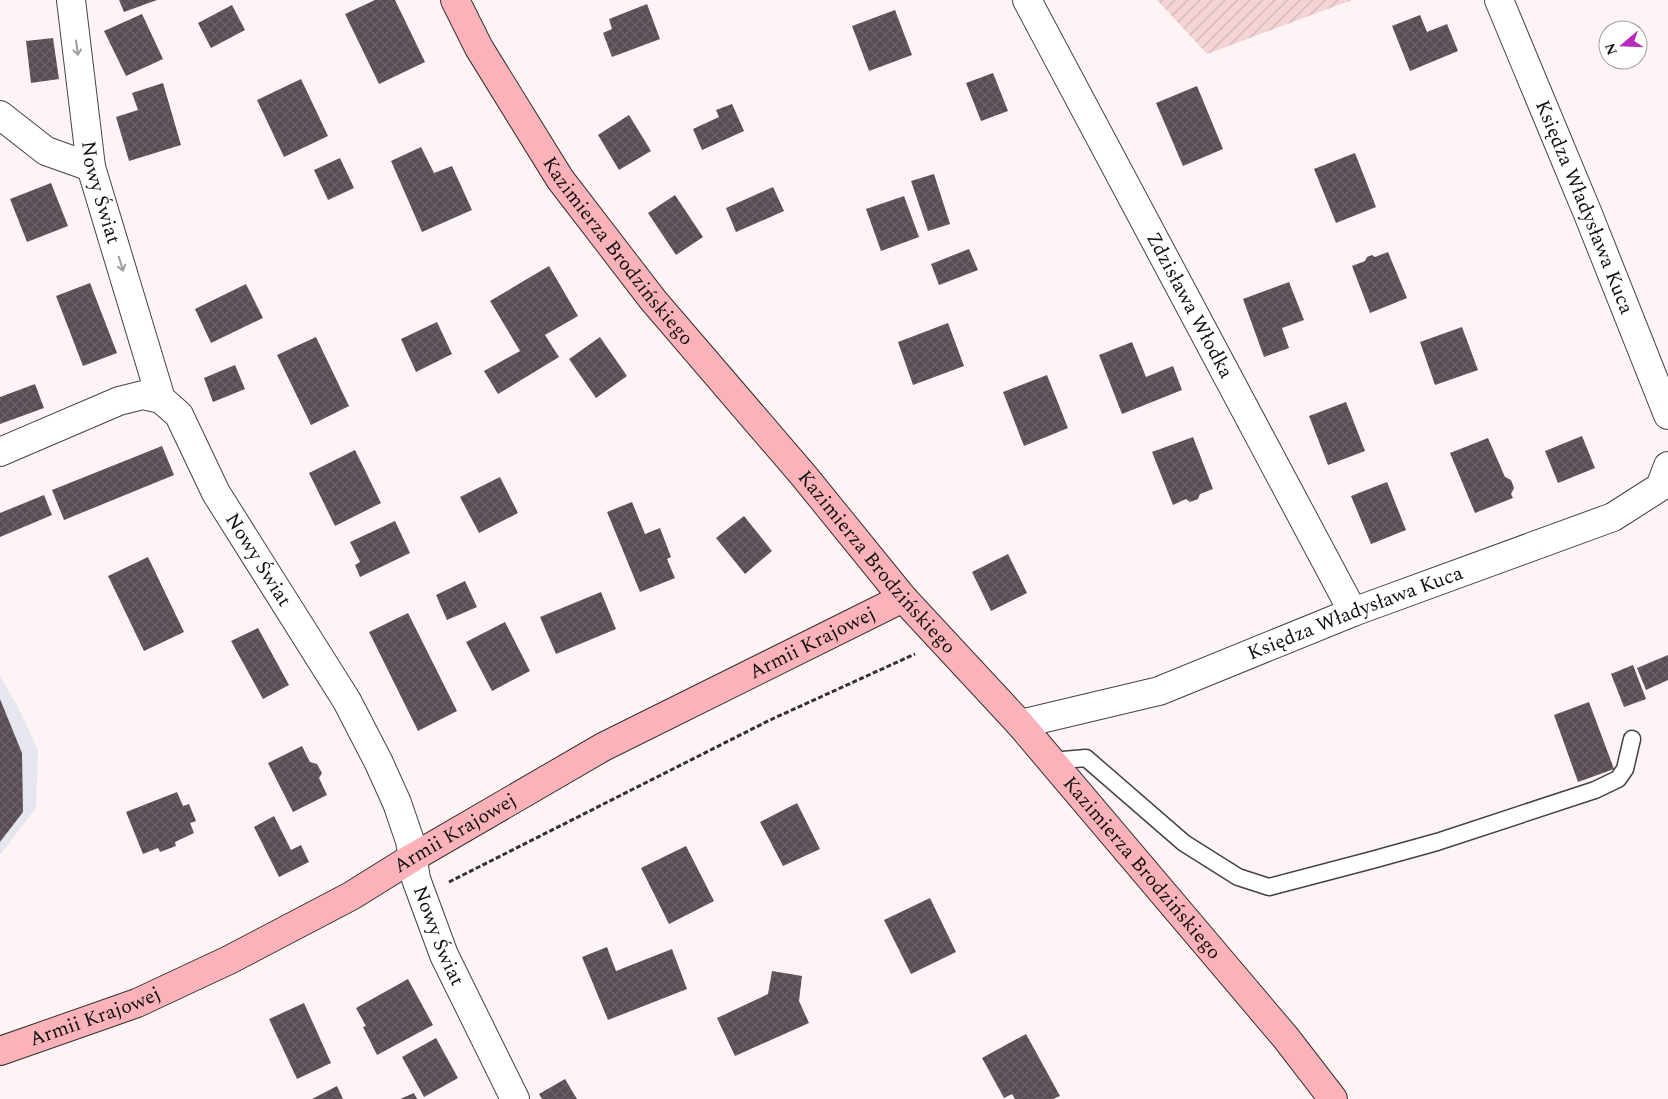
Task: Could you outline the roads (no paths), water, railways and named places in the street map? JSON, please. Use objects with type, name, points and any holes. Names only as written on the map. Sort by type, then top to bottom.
[{"type":"main road","name":"Kazimierza Brodzińskiego","points":[[455,0],[479,48],[560,179],[653,300],[804,476],[903,598],[1020,724],[1286,1038],[1333,1099]]},
{"type":"main road","name":"Armii Krajowej","points":[[0,1051],[137,1002],[229,960],[351,896],[412,858],[603,747],[903,598]]},
{"type":"street","name":"Nowy Świat","points":[[71,0],[91,167],[161,399],[179,415],[216,492],[347,701],[379,763],[397,803],[410,841],[416,879],[444,955],[515,1099]]},
{"type":"street","name":"Zdzisława Włodka","points":[[1026,0],[1353,612]]},
{"type":"street","name":"Księdza Władysława Kuca","points":[[1498,0],[1588,214],[1668,415]]},
{"type":"street","points":[[0,115],[46,151],[91,167]]},
{"type":"street","points":[[0,452],[119,401],[142,394],[161,399]]},
{"type":"street","name":"Księdza Władysława Kuca","points":[[1020,724],[1159,691],[1353,612],[1613,517],[1660,487],[1668,466]]},
{"type":"lane","points":[[1051,761],[1086,758],[1184,843],[1238,877],[1269,886],[1437,842],[1595,790],[1618,779],[1625,769],[1632,739]]}]
